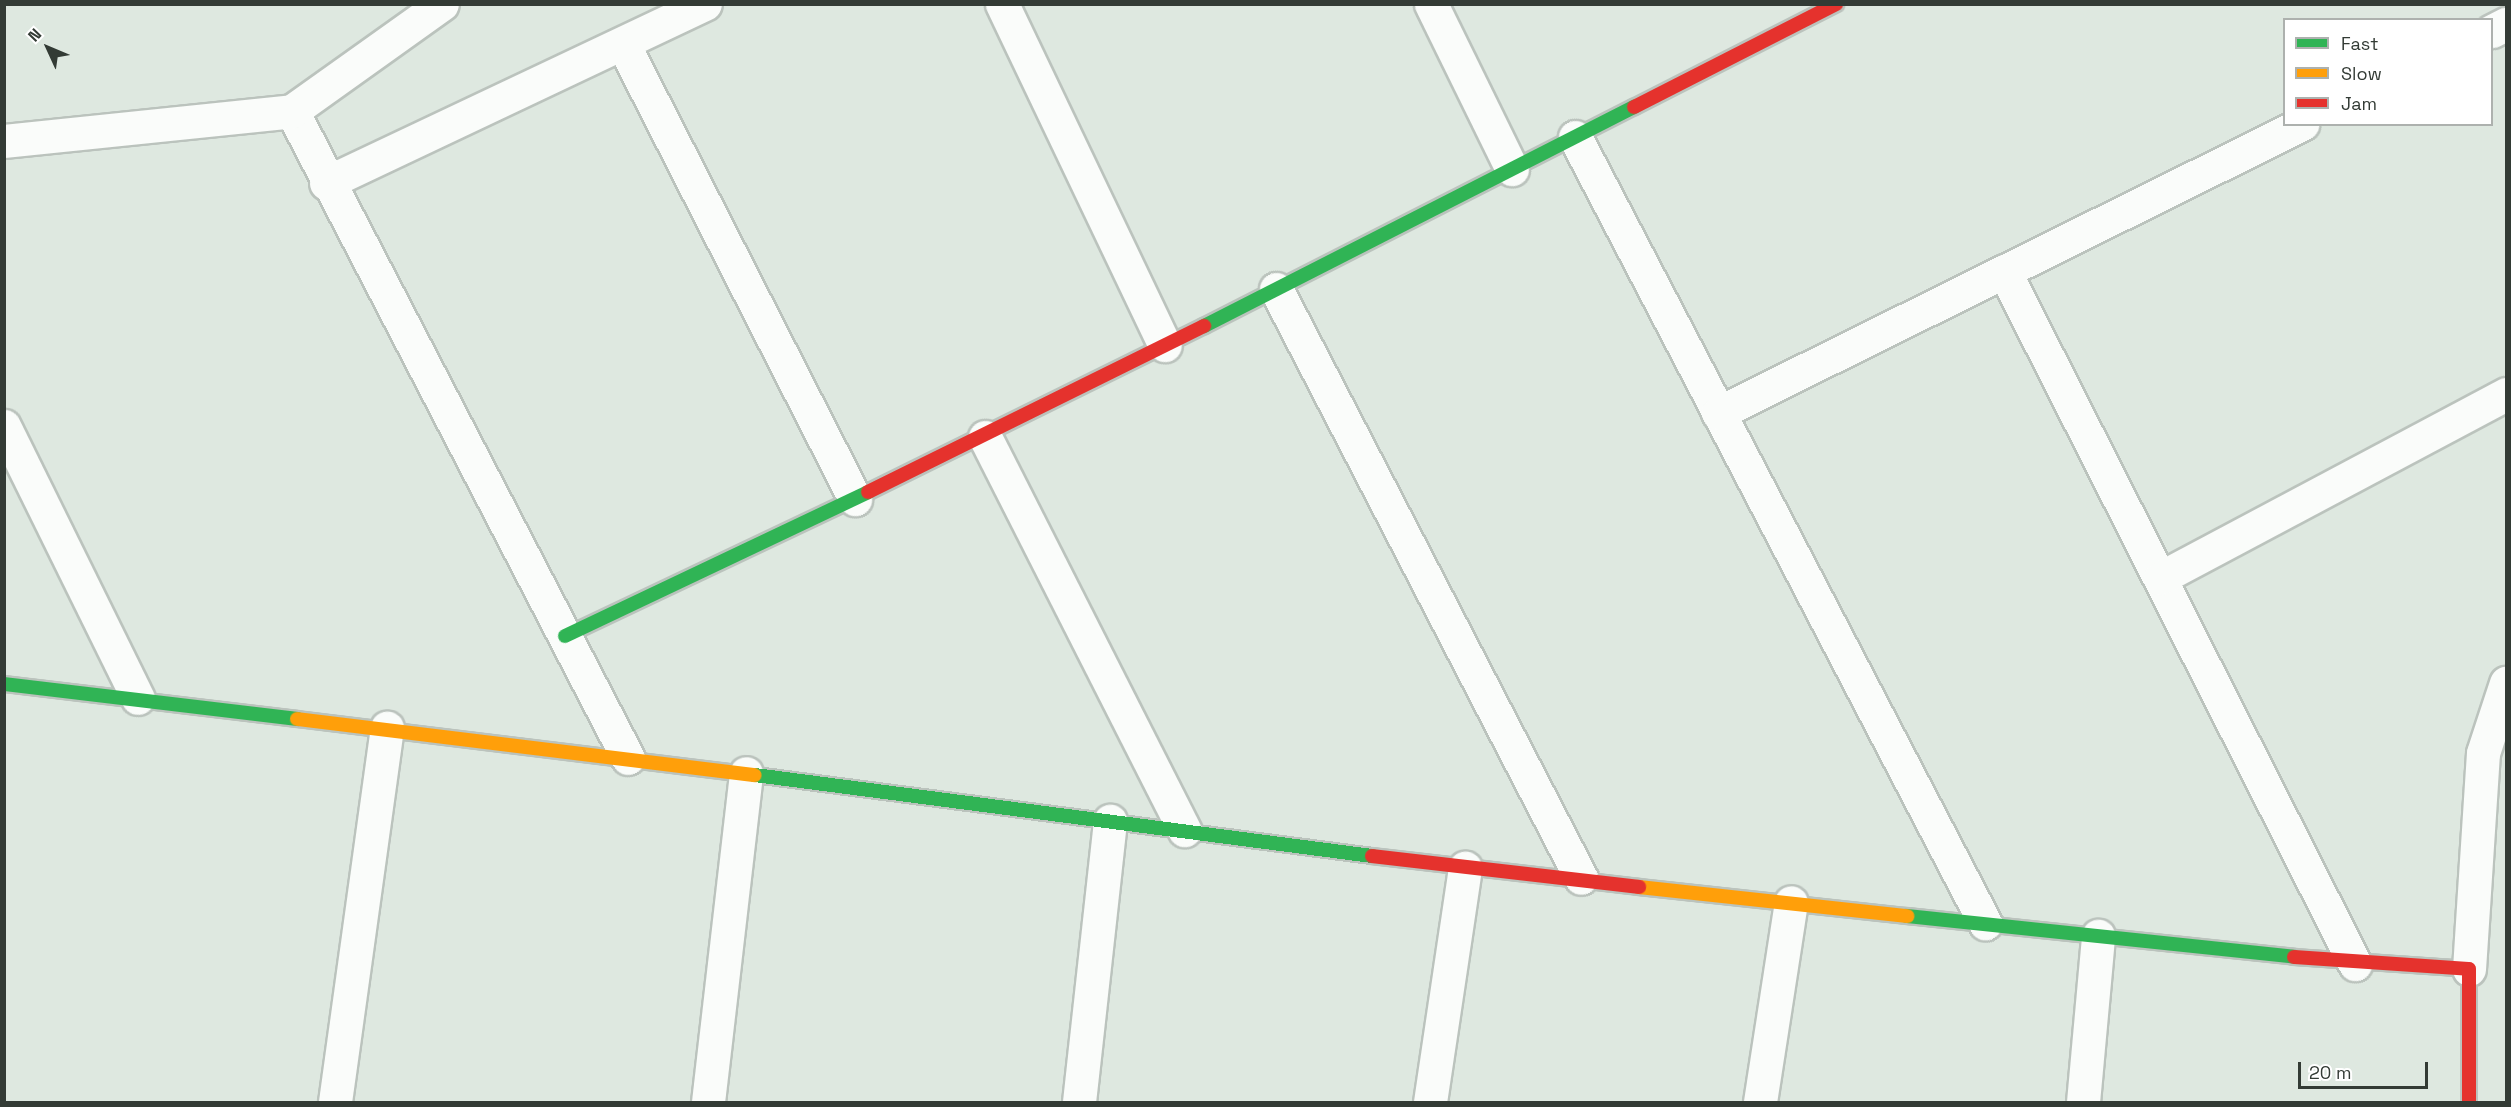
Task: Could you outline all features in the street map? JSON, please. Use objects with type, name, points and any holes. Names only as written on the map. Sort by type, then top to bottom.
[{"type":"street","points":[[4,141],[292,111],[442,4]]},
{"type":"street","points":[[326,183],[705,4]]},
{"type":"street","points":[[1002,4],[1165,345]]},
{"type":"street","points":[[1431,4],[1512,169]]},
{"type":"street","points":[[565,636],[985,437],[1836,4]]},
{"type":"street","points":[[623,44],[855,499]]},
{"type":"street","points":[[292,111],[326,183],[628,758]]},
{"type":"street","points":[[1718,413],[2298,126]]},
{"type":"street","points":[[1575,137],[1985,923]]},
{"type":"street","points":[[2004,272],[2355,964]]},
{"type":"street","points":[[1276,289],[1581,879]]},
{"type":"street","points":[[2160,578],[2506,394]]},
{"type":"street","points":[[4,426],[138,698]]},
{"type":"street","points":[[985,437],[1184,830]]},
{"type":"street","points":[[2469,1102],[2469,969],[2483,753],[2506,683]]},
{"type":"street","points":[[4,684],[138,698],[628,758],[1465,868],[2355,964],[2469,969]]},
{"type":"street","points":[[335,1102],[387,728]]},
{"type":"street","points":[[708,1102],[746,773]]},
{"type":"street","points":[[1079,1102],[1110,821]]},
{"type":"street","points":[[1430,1102],[1465,868]]},
{"type":"street","points":[[1760,1102],[1791,902]]},
{"type":"street","points":[[2083,1102],[2098,936]]},
{"type":"traffic: fast","points":[[1204,326],[1634,107]]},
{"type":"traffic: fast","points":[[565,636],[868,492]]},
{"type":"traffic: fast","points":[[4,684],[297,719]]},
{"type":"traffic: fast","points":[[755,775],[1372,856]]},
{"type":"traffic: fast","points":[[1907,916],[2294,957]]},
{"type":"traffic: slow","points":[[297,719],[755,775]]},
{"type":"traffic: slow","points":[[1639,887],[1907,916]]},
{"type":"traffic: jam","points":[[1634,107],[1836,4]]},
{"type":"traffic: jam","points":[[868,492],[1204,326]]},
{"type":"traffic: jam","points":[[1372,856],[1639,887]]},
{"type":"traffic: jam","points":[[2294,957],[2469,969],[2469,1102]]}]
